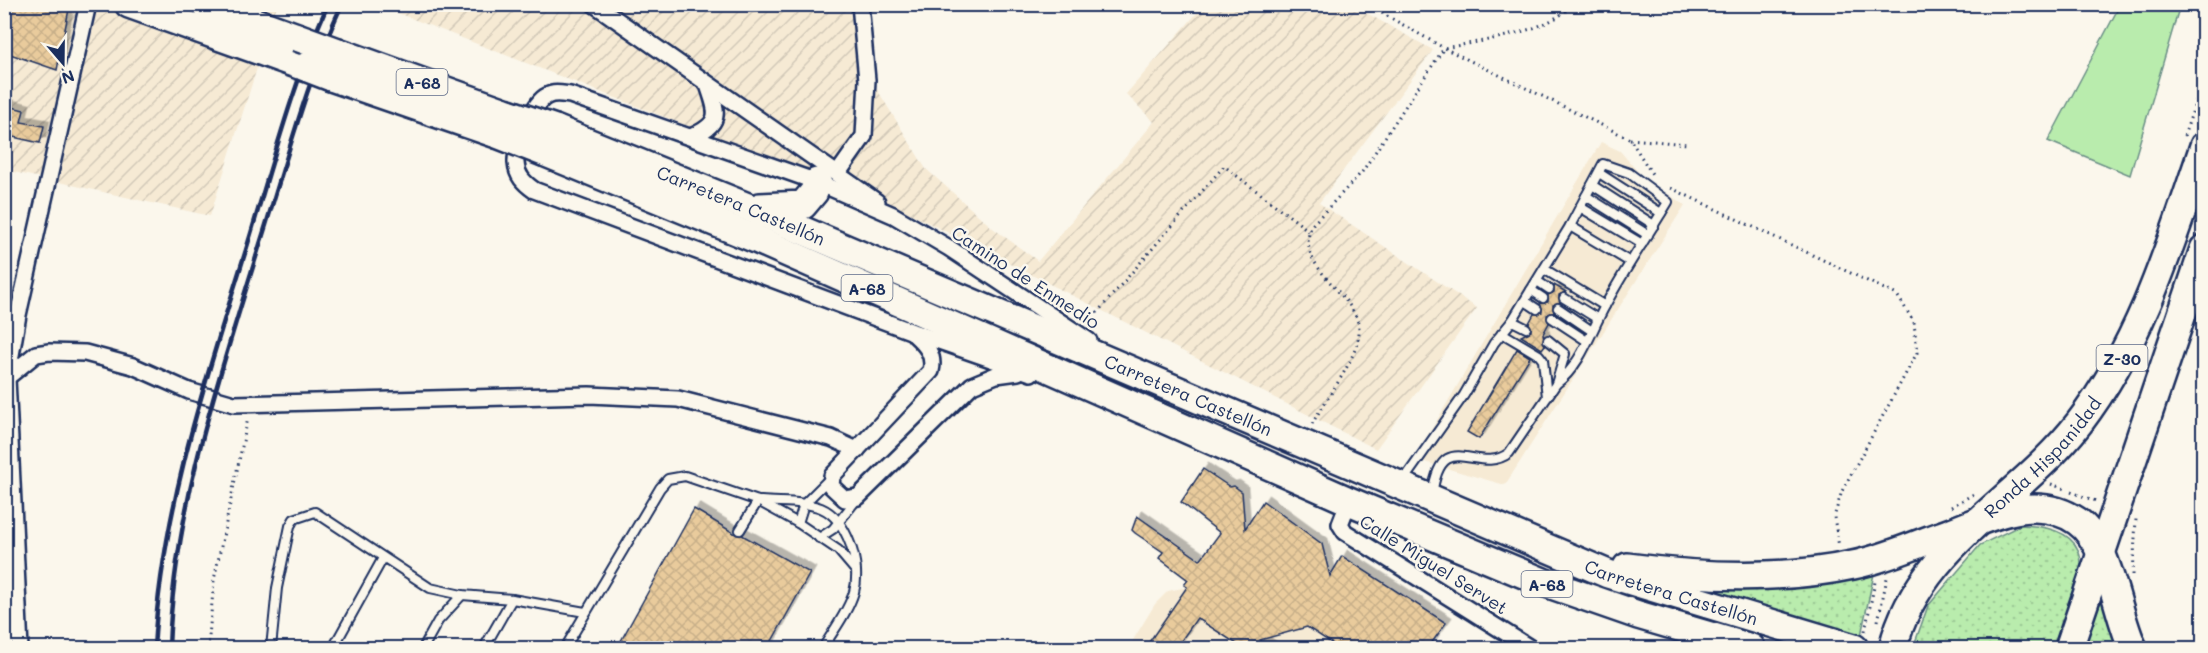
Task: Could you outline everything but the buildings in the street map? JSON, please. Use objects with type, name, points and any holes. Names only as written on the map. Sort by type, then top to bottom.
[{"type":"highway","name":"Carretera Castellón","points":[[129,4],[292,49],[550,141],[750,208],[1608,574],[1649,588],[1859,640]]},
{"type":"highway","name":"Carretera Castellón","points":[[205,4],[292,49]]},
{"type":"highway","name":"Carretera Castellón","points":[[550,141],[756,239],[1349,501],[1543,582],[1638,615],[1751,648]]},
{"type":"highway","name":"Ronda Hispanidad","points":[[1893,648],[1897,634],[1916,597],[1934,569],[1971,525],[2041,466],[2079,424],[2116,371],[2157,284],[2192,145]]},
{"type":"highway","points":[[750,208],[803,204],[828,178]]},
{"type":"highway","name":"Z-30","points":[[2068,648],[2204,249]]},
{"type":"highway","points":[[1571,557],[1649,570],[1707,575],[1768,575],[1843,567],[1894,552],[1991,516],[2027,507],[2055,512],[2078,522],[2088,531],[2101,555],[2133,648]]},
{"type":"street","points":[[20,648],[6,379],[8,357],[88,4]]},
{"type":"street","name":"Camino de Enmedio","points":[[594,4],[805,154],[828,178],[949,248],[1137,372]]},
{"type":"street","points":[[805,154],[828,178],[864,136],[867,80],[860,4]]},
{"type":"street","points":[[691,137],[706,130],[714,122],[717,109],[708,85]]},
{"type":"street","name":"Carretera Castellón","points":[[828,178],[691,137],[570,95],[550,94],[534,109],[517,152],[516,162],[523,182],[534,190],[913,332],[1185,427]]},
{"type":"street","name":"Camino de Enmedio","points":[[828,178],[893,215]]},
{"type":"street","points":[[913,332],[930,352],[931,371],[832,476],[831,486],[849,500],[858,497],[972,385],[996,375],[1024,371]]},
{"type":"street","points":[[6,379],[36,354],[49,352],[85,354],[133,366],[189,391],[227,404],[589,395],[678,399],[831,438],[857,450]]},
{"type":"street","name":"Calle Miguel Servet","points":[[1349,501],[1342,514],[1341,527],[1373,550],[1530,648]]},
{"type":"lane","points":[[1400,486],[1430,446],[1525,301],[1570,226],[1603,164],[1629,173],[1668,202],[1630,262],[1566,377],[1556,384]]},
{"type":"lane","points":[[1599,173],[1661,213]]},
{"type":"lane","points":[[1592,185],[1654,225]]},
{"type":"lane","points":[[1587,196],[1648,234]]},
{"type":"lane","points":[[1580,207],[1642,244]]},
{"type":"lane","points":[[1570,226],[1630,262]]},
{"type":"lane","points":[[1544,269],[1605,306]]},
{"type":"lane","points":[[1537,281],[1549,288]]},
{"type":"lane","points":[[1531,290],[1544,298]]},
{"type":"lane","points":[[1564,298],[1598,319]]},
{"type":"lane","points":[[1525,301],[1537,309]]},
{"type":"lane","points":[[1558,308],[1592,331]]},
{"type":"lane","points":[[1552,318],[1587,341]]},
{"type":"lane","points":[[1512,321],[1526,328]]},
{"type":"lane","points":[[1502,333],[1539,355],[1543,360],[1547,397]]},
{"type":"lane","points":[[1431,499],[1435,476],[1442,463],[1463,456],[1492,460],[1503,458],[1515,447],[1556,384],[1565,354],[1548,340]]},
{"type":"lane","points":[[565,648],[668,479],[685,476],[758,501],[798,523],[838,550],[855,570]]},
{"type":"lane","points":[[798,523],[804,504],[832,476]]},
{"type":"lane","points":[[819,538],[826,535],[839,522],[858,497]]},
{"type":"lane","points":[[758,501],[804,504],[826,511],[839,522],[850,546],[856,582],[852,597],[823,648]]},
{"type":"lane","points":[[740,530],[758,501]]},
{"type":"lane","points":[[271,648],[286,539],[294,519],[315,512],[430,588],[462,595],[512,599],[585,612]]},
{"type":"lane","points":[[333,648],[383,558]]},
{"type":"lane","points":[[423,648],[438,621],[462,595]]},
{"type":"lane","points":[[484,648],[512,599]]},
{"type":"path","points":[[1366,4],[1444,48],[1630,139],[1687,144]]},
{"type":"path","points":[[1302,443],[1352,355],[1359,334],[1353,314],[1314,260],[1309,249],[1309,231],[1362,172],[1444,48],[1514,35],[1565,14],[1572,4]]},
{"type":"path","points":[[2192,145],[2204,78]]},
{"type":"path","points":[[1630,139],[1656,180]]},
{"type":"path","points":[[1078,334],[1224,166],[1309,231]]},
{"type":"path","points":[[1667,185],[1897,295],[1914,322],[1917,353],[1842,491],[1833,517],[1843,567]]},
{"type":"path","points":[[208,648],[214,580],[252,405]]},
{"type":"path","points":[[1948,509],[1983,487]]},
{"type":"path","points":[[1876,627],[1894,552]]},
{"type":"path","points":[[1859,640],[1876,578]]},
{"type":"shaded area","points":[[5,5],[277,5],[210,216],[5,170]]},
{"type":"shaded area","points":[[377,5],[855,5],[859,60],[926,169],[994,229],[1038,261],[1154,122],[1126,94],[1204,5],[1352,5],[1433,50],[1319,203],[1477,308],[1376,449],[903,210]]},
{"type":"shaded area","points":[[1601,142],[1620,151],[1644,179],[1685,205],[1505,485],[1414,459]]},
{"type":"shaded area","points":[[1187,587],[1246,626],[1307,627],[1339,648],[1122,648],[1130,645],[1155,604],[1168,591]]},
{"type":"green space","points":[[2120,5],[2180,5],[2130,175],[2048,141]]},
{"type":"green space","points":[[2021,525],[2050,529],[2069,537],[2078,550],[2081,566],[2078,584],[2057,648],[1913,648],[1928,606],[1980,545]]},
{"type":"green space","points":[[1875,569],[1860,640],[1699,594],[1697,586]]},
{"type":"green space","points":[[2102,598],[2106,603],[2121,648],[2083,648]]},
{"type":"railway","points":[[154,648],[166,546],[201,397],[283,126],[315,34],[328,4]]},
{"type":"railway","points":[[169,648],[173,596],[189,493],[215,391],[298,121],[318,62],[342,4]]}]
